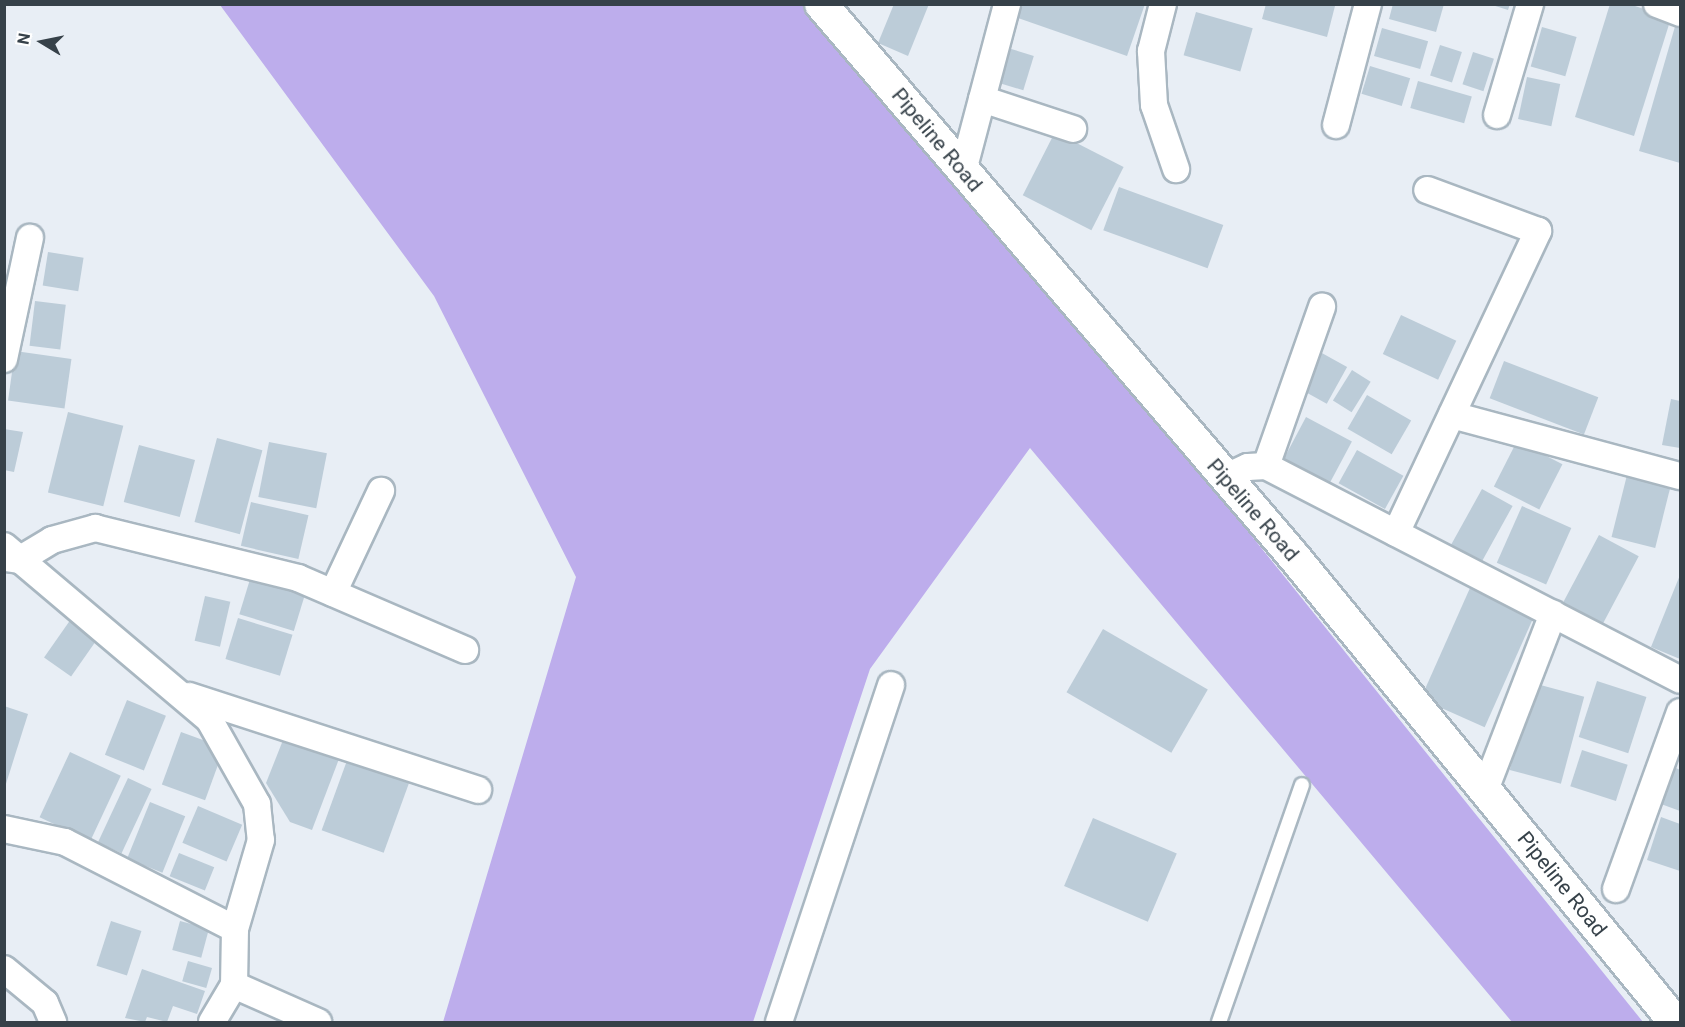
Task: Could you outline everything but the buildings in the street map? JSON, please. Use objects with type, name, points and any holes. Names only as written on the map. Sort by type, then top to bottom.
[{"type":"street","name":"Pipeline Road","points":[[821,4],[1224,478],[1676,1023]]},
{"type":"street","points":[[963,171],[1007,4]]},
{"type":"street","points":[[1163,4],[1151,51],[1154,105],[1176,169]]},
{"type":"street","points":[[1336,125],[1368,4]]},
{"type":"street","points":[[1497,115],[1530,4]]},
{"type":"street","points":[[1657,4],[1680,13]]},
{"type":"street","points":[[982,99],[1073,129]]},
{"type":"street","points":[[1396,533],[1538,231],[1427,190]]},
{"type":"street","points":[[4,359],[30,238]]},
{"type":"street","points":[[1266,466],[1322,307]]},
{"type":"street","points":[[1452,415],[1680,476]]},
{"type":"street","points":[[1224,478],[1248,467],[1266,466],[1680,680]]},
{"type":"street","points":[[333,593],[381,491]]},
{"type":"street","points":[[9,554],[95,528],[298,578],[465,650]]},
{"type":"street","points":[[9,554],[209,719],[257,804],[261,840],[236,929],[234,985],[212,1023]]},
{"type":"street","points":[[1485,790],[1552,614]]},
{"type":"street","points":[[779,1023],[891,685]]},
{"type":"street","points":[[177,692],[478,790]]},
{"type":"street","points":[[1616,889],[1680,712]]},
{"type":"street","points":[[4,830],[65,842],[236,929]]},
{"type":"street","points":[[4,969],[45,1003],[53,1023]]},
{"type":"street","points":[[234,985],[318,1023]]},
{"type":"lane","points":[[1219,1023],[1302,785]]},
{"type":"shaded area","points":[[220,5],[807,5],[1077,319],[1643,1022],[1512,1022],[1030,448],[870,669],[753,1022],[443,1022],[576,577],[434,296]]}]
